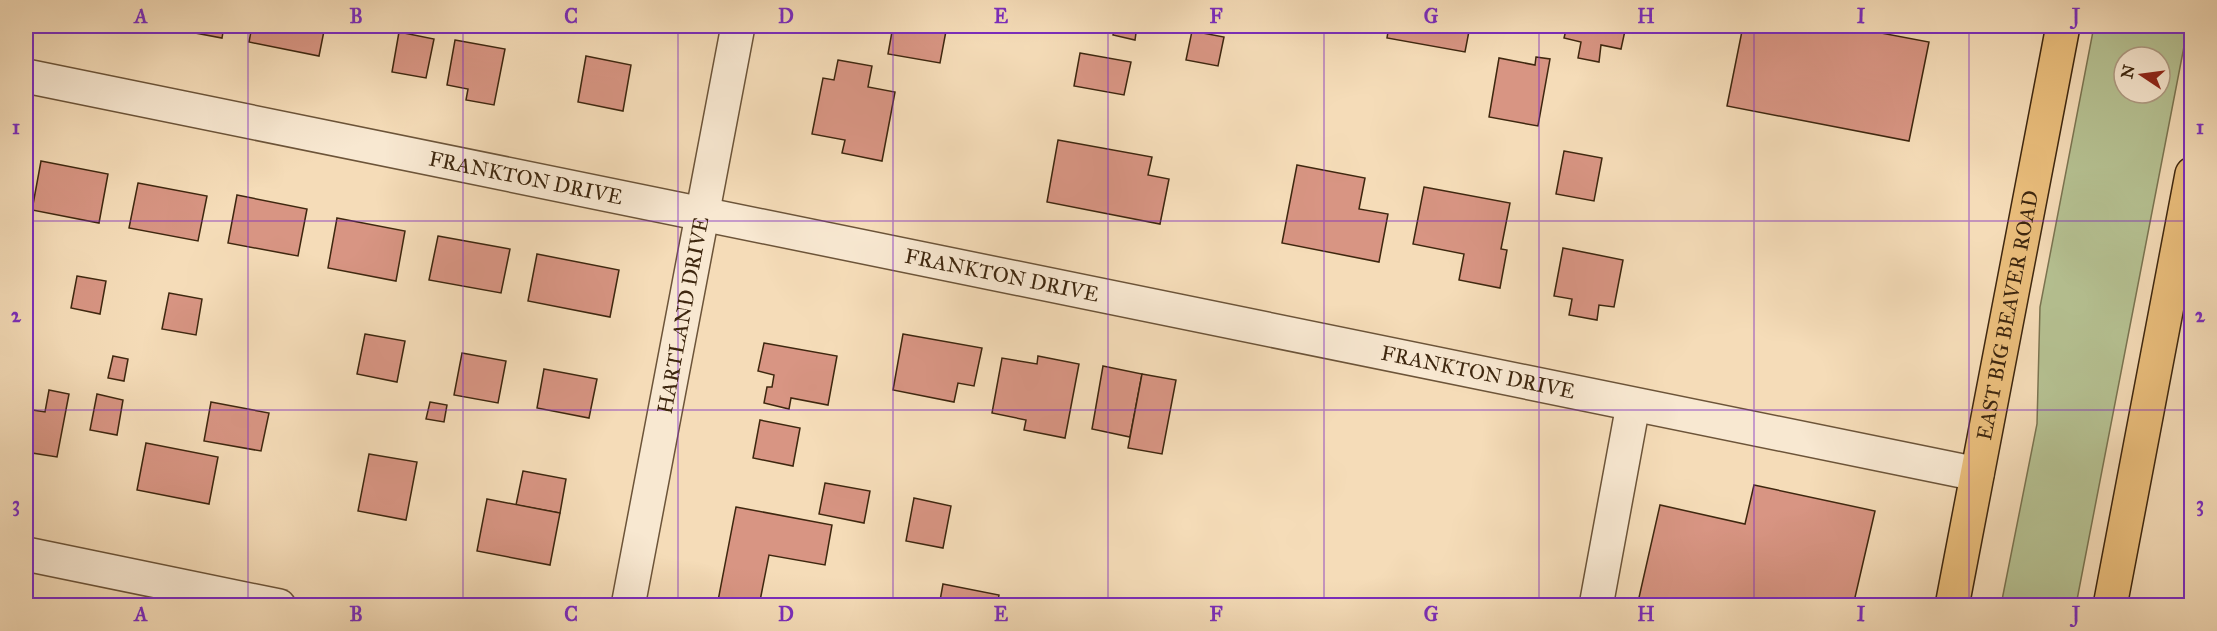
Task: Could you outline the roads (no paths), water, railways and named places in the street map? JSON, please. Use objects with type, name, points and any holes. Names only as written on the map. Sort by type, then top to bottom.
[{"type":"main road","name":"EAST BIG BEAVER ROAD","points":[[1952,606],[2063,26]]},
{"type":"main road","points":[[2110,606],[2192,174]]},
{"type":"street","name":"HARTLAND DRIVE","points":[[628,606],[738,26]]},
{"type":"street","name":"FRANKTON DRIVE","points":[[26,76],[1977,474]]},
{"type":"street","points":[[1596,606],[1633,405]]},
{"type":"street","points":[[26,554],[279,606]]}]
